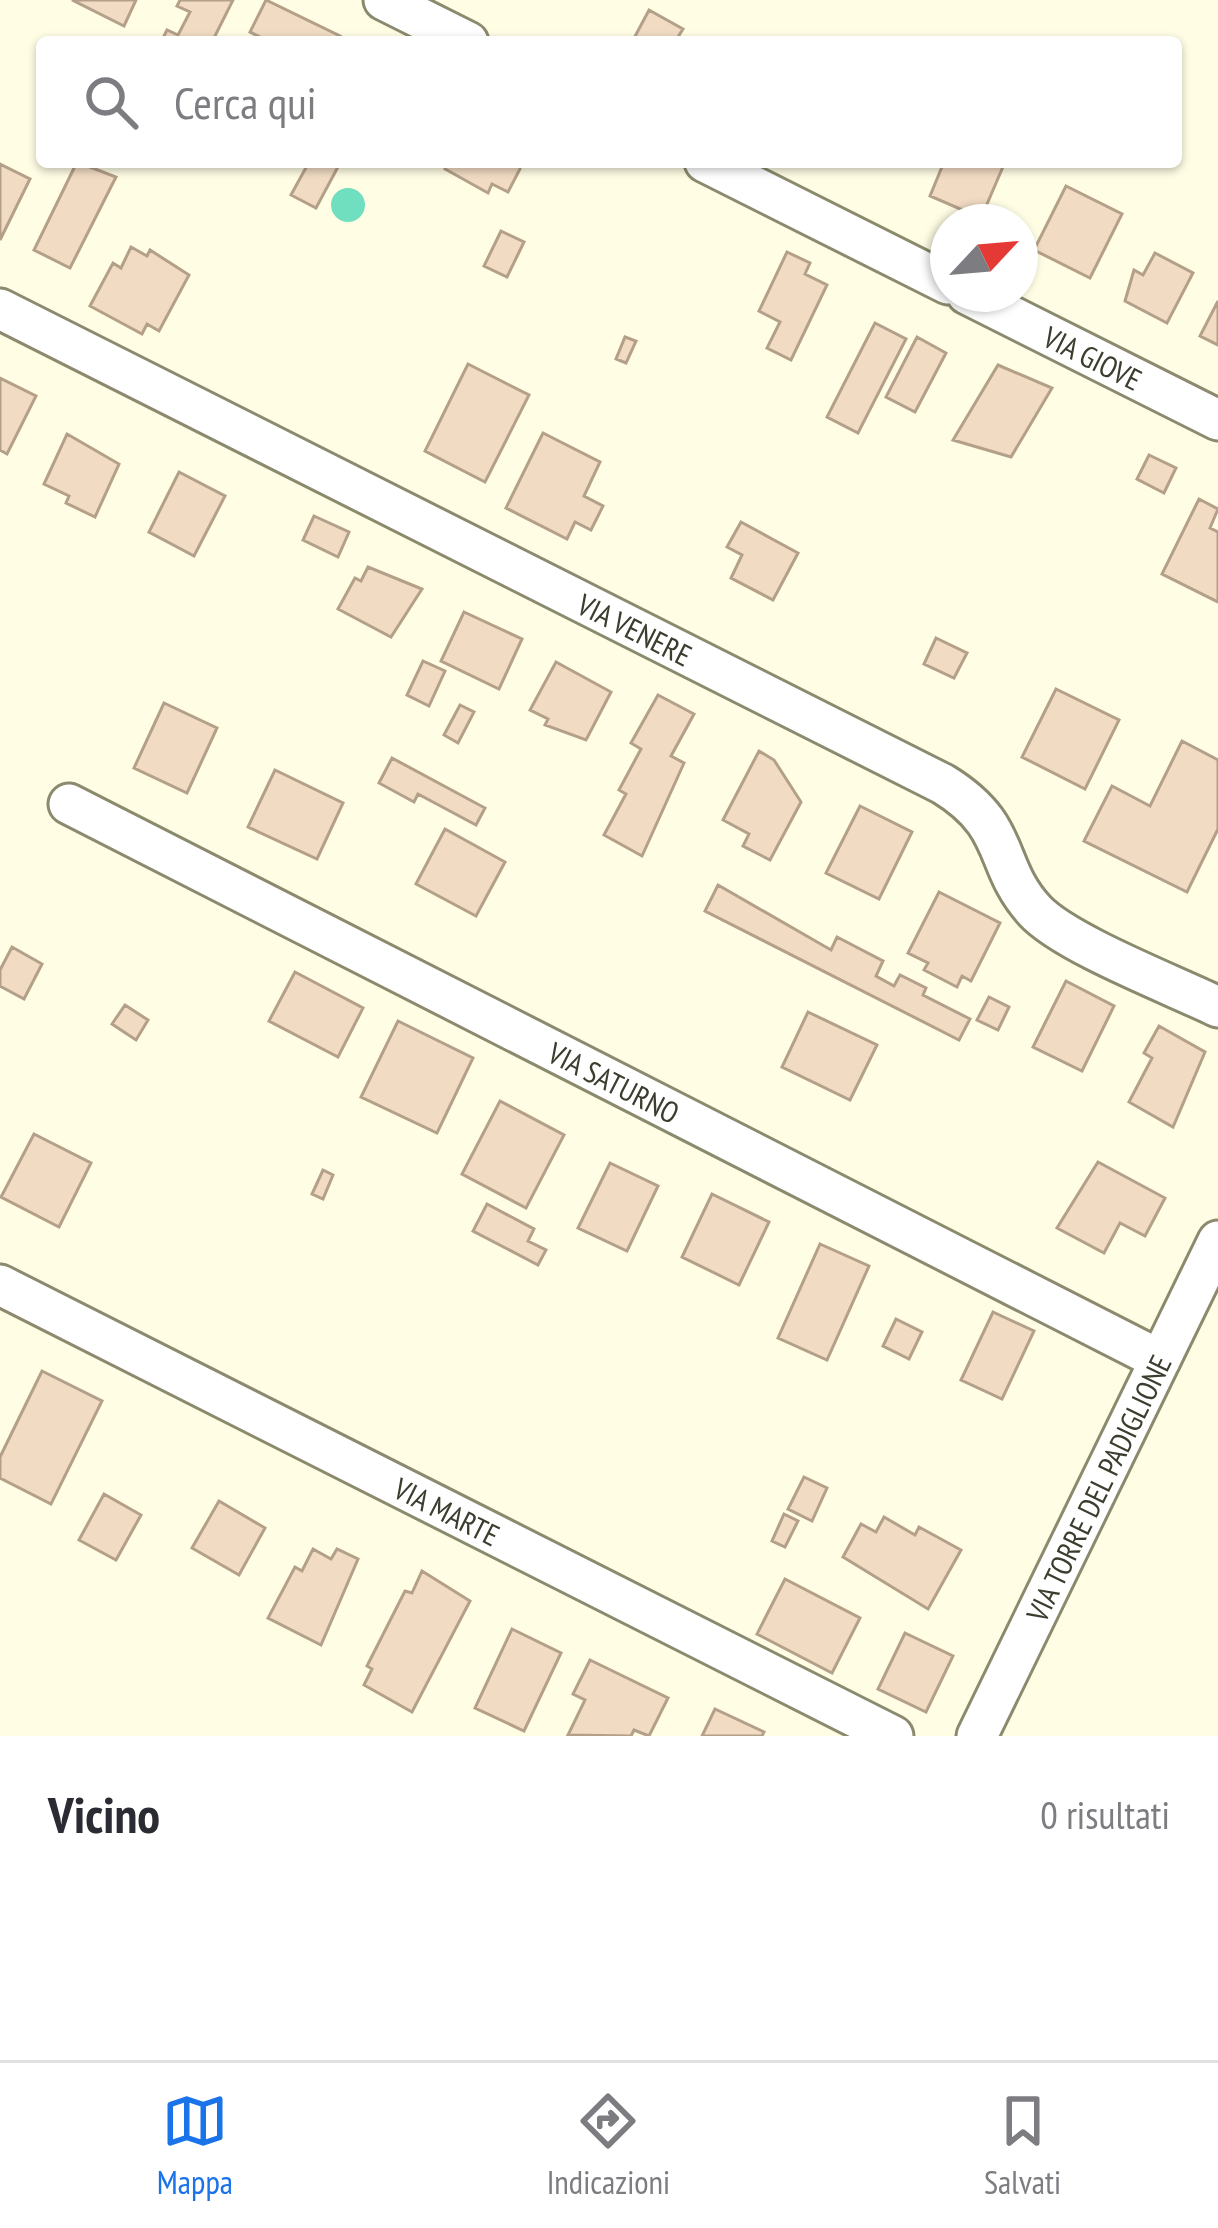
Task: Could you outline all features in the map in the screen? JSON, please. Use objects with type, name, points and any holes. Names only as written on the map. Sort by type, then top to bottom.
[{"type":"street","points":[[384,0],[455,36]]},
{"type":"street","points":[[717,168],[930,275]]},
{"type":"street","name":"VIA VENERE","points":[[0,309],[943,784],[982,814],[1025,897],[1046,921],[1218,1007]]},
{"type":"street","name":"VIA GIOVE","points":[[1003,312],[1218,421]]},
{"type":"street","name":"VIA SATURNO","points":[[69,804],[1160,1360]]},
{"type":"street","name":"VIA TORRE DEL PADIGLIONE","points":[[977,1736],[1218,1241]]},
{"type":"street","name":"VIA MARTE","points":[[0,1285],[893,1736]]},
{"type":"water","points":[[348,188],[360,193],[365,205],[360,217],[348,222],[336,217],[331,205],[336,193]]},
{"type":"building","points":[[72,0],[136,0],[124,26]]},
{"type":"building","points":[[180,0],[233,0],[215,36],[164,36],[167,30],[178,35],[190,12],[177,6]]},
{"type":"building","points":[[266,0],[340,36],[258,36],[250,32]]},
{"type":"building","points":[[649,10],[683,29],[679,36],[635,36]]},
{"type":"building","points":[[0,164],[30,179],[0,240]]},
{"type":"building","points":[[74,168],[93,168],[116,177],[70,268],[34,250]]},
{"type":"building","points":[[306,168],[337,168],[316,208],[291,195]]},
{"type":"building","points":[[520,168],[508,192],[492,184],[488,193],[445,169]]},
{"type":"building","points":[[942,168],[1002,168],[987,204],[949,204],[930,196]]},
{"type":"building","points":[[1066,186],[1122,214],[1090,278],[1038,252],[1038,242]]},
{"type":"building","points":[[501,231],[524,242],[507,277],[484,266]]},
{"type":"building","points":[[131,247],[147,256],[150,250],[189,275],[159,331],[147,324],[142,334],[90,306],[113,263],[121,268]]},
{"type":"building","points":[[787,252],[810,263],[805,274],[827,285],[791,360],[767,348],[780,322],[759,311]]},
{"type":"building","points":[[1155,253],[1193,273],[1167,323],[1125,301],[1134,270],[1143,275]]},
{"type":"building","points":[[1218,301],[1218,345],[1200,336]]},
{"type":"building","points":[[875,323],[906,339],[858,433],[827,417]]},
{"type":"building","points":[[625,337],[636,341],[626,363],[616,359]]},
{"type":"building","points":[[917,337],[946,353],[915,412],[886,397]]},
{"type":"building","points":[[468,364],[529,395],[485,482],[425,451]]},
{"type":"building","points":[[998,365],[1052,388],[1011,457],[953,440]]},
{"type":"building","points":[[0,378],[36,396],[7,454],[0,450]]},
{"type":"building","points":[[543,433],[600,462],[584,496],[603,506],[591,530],[575,522],[567,539],[506,508]]},
{"type":"building","points":[[67,434],[119,464],[95,517],[66,503],[69,496],[44,484]]},
{"type":"building","points":[[1149,455],[1176,468],[1164,493],[1137,479]]},
{"type":"building","points":[[179,472],[225,496],[194,556],[149,532]]},
{"type":"building","points":[[1199,499],[1218,509],[1210,528],[1218,532],[1218,602],[1162,574]]},
{"type":"building","points":[[314,516],[349,532],[338,557],[303,540]]},
{"type":"building","points":[[741,522],[798,553],[773,600],[731,578],[742,555],[727,547]]},
{"type":"building","points":[[368,567],[422,589],[391,637],[338,609],[355,578],[361,581]]},
{"type":"building","points":[[464,612],[522,639],[499,689],[441,661]]},
{"type":"building","points":[[936,638],[967,653],[954,678],[924,664]]},
{"type":"building","points":[[423,661],[445,671],[429,706],[407,695]]},
{"type":"building","points":[[556,662],[611,692],[586,740],[545,725],[548,719],[530,710]]},
{"type":"building","points":[[1056,689],[1119,720],[1085,789],[1022,757]]},
{"type":"building","points":[[658,695],[694,714],[671,756],[684,763],[642,856],[604,835],[626,794],[619,790],[641,749],[631,743]]},
{"type":"building","points":[[164,703],[217,728],[187,793],[134,768]]},
{"type":"building","points":[[460,705],[474,712],[458,743],[444,735]]},
{"type":"building","points":[[1182,741],[1218,760],[1218,829],[1187,892],[1084,841],[1112,786],[1150,806]]},
{"type":"building","points":[[759,751],[774,760],[801,802],[770,860],[743,846],[749,834],[723,820]]},
{"type":"building","points":[[392,758],[485,808],[476,825],[418,794],[414,802],[379,783]]},
{"type":"building","points":[[275,770],[343,803],[317,859],[248,827]]},
{"type":"building","points":[[860,806],[912,832],[879,899],[826,873]]},
{"type":"building","points":[[445,829],[505,862],[476,916],[416,884]]},
{"type":"building","points":[[718,885],[831,950],[837,937],[883,961],[876,976],[894,986],[900,975],[926,988],[923,995],[970,1019],[959,1040],[705,911]]},
{"type":"building","points":[[939,892],[1000,923],[971,981],[962,976],[957,987],[924,970],[928,963],[908,953]]},
{"type":"building","points":[[12,947],[42,964],[24,999],[0,986],[0,970]]},
{"type":"building","points":[[295,972],[363,1008],[338,1057],[269,1021]]},
{"type":"building","points":[[1066,981],[1114,1006],[1082,1071],[1033,1047]]},
{"type":"building","points":[[989,997],[1009,1007],[998,1030],[977,1020]]},
{"type":"building","points":[[125,1005],[148,1020],[136,1040],[112,1024]]},
{"type":"building","points":[[808,1012],[877,1045],[850,1100],[782,1067]]},
{"type":"building","points":[[398,1021],[473,1058],[437,1133],[361,1097]]},
{"type":"building","points":[[1159,1026],[1205,1052],[1173,1127],[1129,1102],[1152,1058],[1144,1053]]},
{"type":"building","points":[[500,1101],[564,1135],[526,1208],[462,1174]]},
{"type":"building","points":[[34,1134],[91,1163],[59,1227],[1,1197]]},
{"type":"building","points":[[1098,1162],[1165,1198],[1145,1236],[1120,1223],[1104,1253],[1057,1228]]},
{"type":"building","points":[[610,1163],[658,1186],[627,1251],[578,1228]]},
{"type":"building","points":[[323,1170],[333,1175],[323,1199],[312,1194]]},
{"type":"building","points":[[712,1194],[769,1222],[739,1285],[682,1257]]},
{"type":"building","points":[[487,1204],[534,1229],[528,1241],[546,1250],[538,1265],[473,1231]]},
{"type":"building","points":[[820,1244],[869,1266],[827,1360],[778,1338]]},
{"type":"building","points":[[993,1312],[1034,1331],[1002,1399],[961,1380]]},
{"type":"building","points":[[896,1319],[922,1332],[909,1359],[883,1346]]},
{"type":"building","points":[[42,1371],[102,1401],[51,1504],[0,1478],[0,1457]]},
{"type":"building","points":[[804,1477],[827,1488],[812,1521],[788,1509]]},
{"type":"building","points":[[104,1494],[141,1515],[116,1560],[79,1540]]},
{"type":"building","points":[[219,1501],[265,1528],[239,1575],[192,1548]]},
{"type":"building","points":[[784,1514],[798,1521],[785,1547],[772,1541]]},
{"type":"building","points":[[884,1517],[915,1535],[919,1527],[961,1550],[928,1609],[843,1557],[861,1524],[876,1532]]},
{"type":"building","points":[[313,1549],[331,1559],[337,1549],[358,1559],[321,1645],[268,1618],[295,1567],[302,1571]]},
{"type":"building","points":[[422,1571],[470,1601],[412,1712],[364,1685],[372,1669],[367,1666],[405,1591],[412,1593]]},
{"type":"building","points":[[785,1579],[860,1618],[832,1673],[757,1634]]},
{"type":"building","points":[[512,1629],[561,1653],[524,1731],[475,1708]]},
{"type":"building","points":[[905,1633],[953,1656],[926,1712],[878,1689]]},
{"type":"building","points":[[590,1660],[668,1698],[649,1736],[634,1730],[631,1736],[568,1735],[585,1700],[573,1694]]},
{"type":"building","points":[[715,1709],[764,1732],[762,1736],[702,1736]]}]
